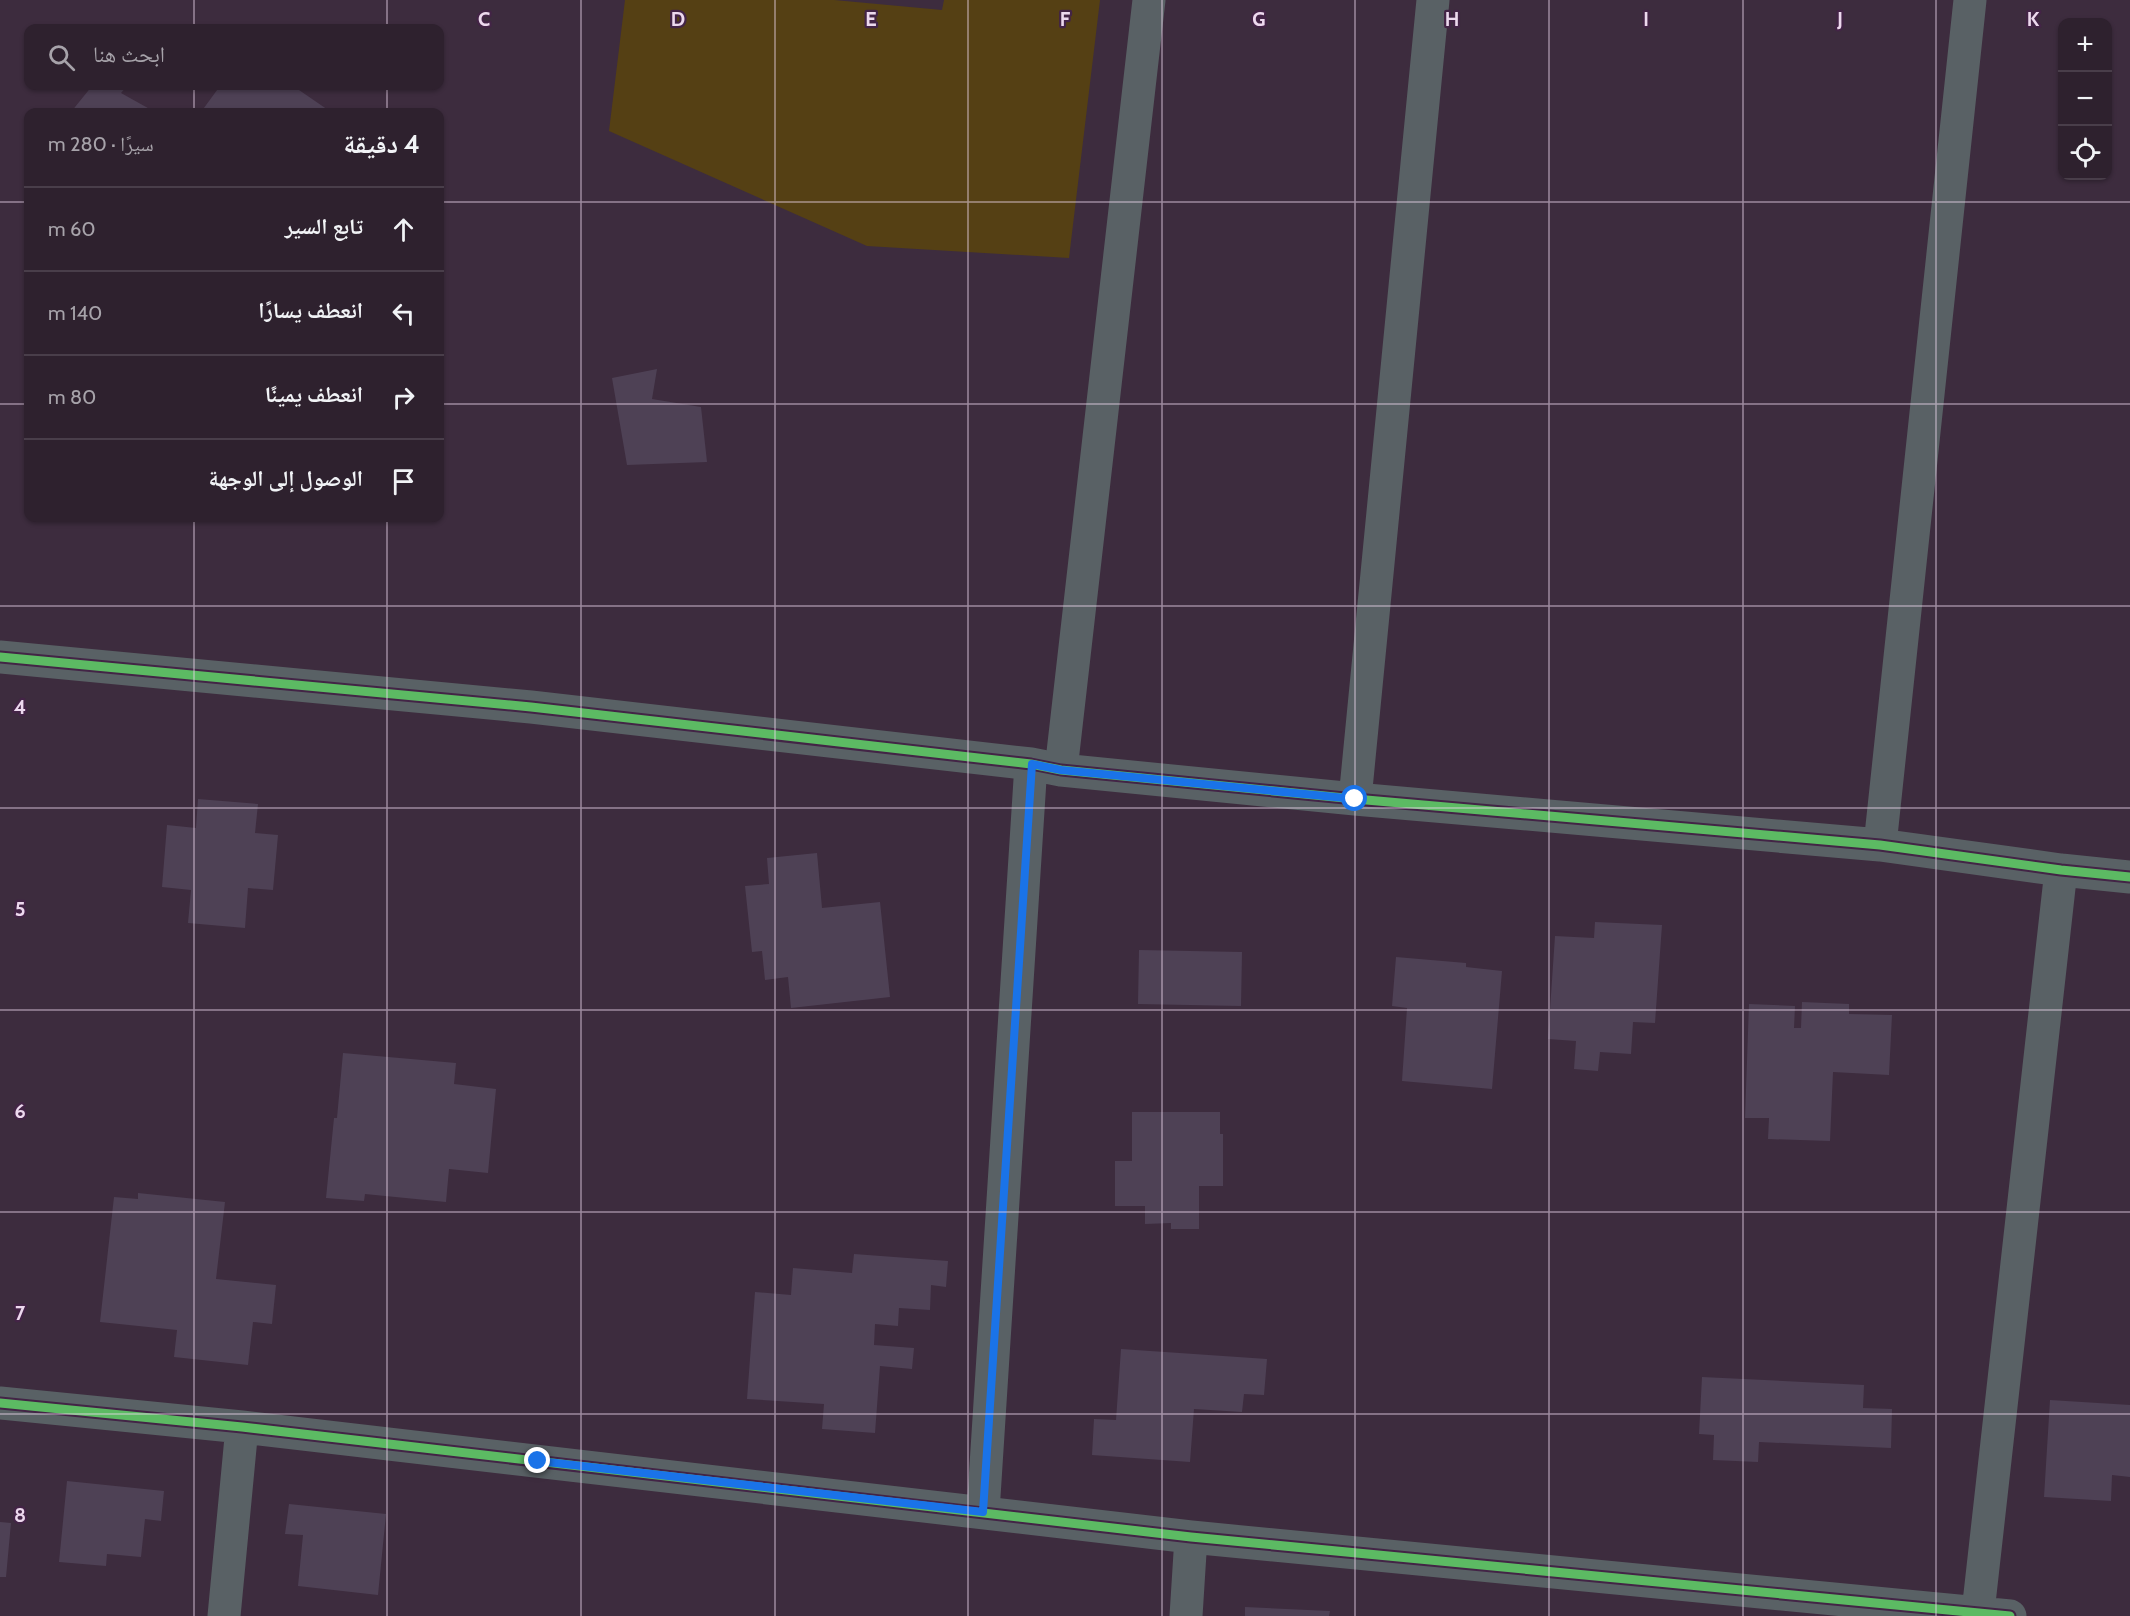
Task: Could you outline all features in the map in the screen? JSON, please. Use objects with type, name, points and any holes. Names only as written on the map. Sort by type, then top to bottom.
[{"type":"street","points":[[983,1512],[1046,767],[1149,0]]},
{"type":"street","points":[[1355,799],[1433,0]]},
{"type":"street","points":[[1881,845],[1970,0]]},
{"type":"street","points":[[0,657],[531,707],[1046,767],[1355,799],[1881,845],[2061,870],[2130,877]]},
{"type":"street","points":[[1978,1612],[2061,870]]},
{"type":"street","points":[[0,1403],[242,1427],[1191,1537],[2010,1616]]},
{"type":"street","points":[[224,1616],[242,1427]]},
{"type":"street","points":[[1186,1616],[1191,1537]]},
{"type":"shaded area","points":[[625,0],[834,0],[942,10],[944,0],[1100,0],[1069,258],[867,246],[609,131]]},
{"type":"building","points":[[89,90],[124,90],[121,93],[148,108],[74,108]]},
{"type":"building","points":[[217,90],[299,90],[325,108],[204,108]]},
{"type":"building","points":[[657,369],[652,399],[701,407],[707,462],[627,465],[612,378]]},
{"type":"building","points":[[198,799],[258,804],[255,833],[278,835],[273,890],[248,888],[245,928],[188,923],[191,890],[162,887],[167,825],[196,828]]},
{"type":"building","points":[[817,853],[822,908],[880,902],[890,997],[791,1008],[788,977],[765,980],[762,951],[752,952],[745,886],[769,884],[767,858]]},
{"type":"building","points":[[1595,922],[1662,925],[1655,1023],[1633,1022],[1631,1054],[1600,1052],[1598,1071],[1574,1069],[1576,1041],[1548,1039],[1555,936],[1594,938]]},
{"type":"building","points":[[1139,950],[1242,952],[1241,1006],[1138,1004]]},
{"type":"building","points":[[1396,957],[1466,963],[1466,967],[1502,971],[1492,1089],[1402,1081],[1407,1008],[1392,1006]]},
{"type":"building","points":[[1802,1002],[1849,1004],[1849,1014],[1892,1015],[1889,1075],[1833,1072],[1830,1141],[1768,1139],[1769,1118],[1745,1118],[1749,1004],[1795,1006],[1794,1028],[1801,1028]]},
{"type":"building","points":[[343,1053],[456,1063],[454,1084],[496,1089],[488,1173],[449,1169],[446,1202],[365,1194],[364,1201],[326,1198]]},
{"type":"building","points":[[1132,1112],[1220,1112],[1220,1134],[1223,1134],[1223,1186],[1199,1186],[1199,1229],[1171,1229],[1171,1223],[1145,1224],[1145,1206],[1115,1206],[1115,1161],[1132,1161]]},
{"type":"building","points":[[138,1193],[225,1202],[216,1279],[276,1285],[272,1324],[253,1322],[248,1365],[174,1357],[177,1330],[100,1322],[114,1197],[138,1199]]},
{"type":"building","points":[[854,1254],[948,1261],[946,1287],[931,1285],[930,1310],[899,1308],[898,1326],[875,1324],[874,1345],[914,1348],[912,1369],[880,1366],[875,1433],[822,1429],[824,1404],[747,1399],[755,1292],[791,1295],[793,1268],[852,1273]]},
{"type":"building","points":[[1121,1349],[1267,1359],[1264,1395],[1244,1394],[1242,1412],[1194,1409],[1190,1462],[1092,1455],[1094,1419],[1116,1420]]},
{"type":"building","points":[[1702,1377],[1864,1385],[1863,1408],[1892,1409],[1891,1448],[1759,1442],[1758,1462],[1713,1460],[1714,1435],[1699,1434]]},
{"type":"building","points":[[2050,1400],[2130,1405],[2130,1477],[2112,1475],[2111,1501],[2044,1497]]},
{"type":"building","points":[[67,1481],[164,1491],[161,1521],[145,1519],[141,1557],[107,1554],[106,1566],[59,1562]]},
{"type":"building","points":[[289,1504],[386,1514],[378,1595],[298,1586],[303,1535],[285,1534]]},
{"type":"building","points":[[0,1522],[11,1523],[6,1577],[0,1577]]},
{"type":"building","points":[[1245,1607],[1330,1611],[1329,1616],[1245,1616]]},
{"type":"cycle path","points":[[0,657],[531,707],[1031,764],[1061,770],[1355,799],[1880,845],[2061,870],[2130,877]]},
{"type":"cycle path","points":[[0,1403],[242,1427],[1191,1537],[2010,1616]]},
{"type":"route","points":[[538,1461],[983,1512],[1032,764],[1061,770],[1355,799]]}]
